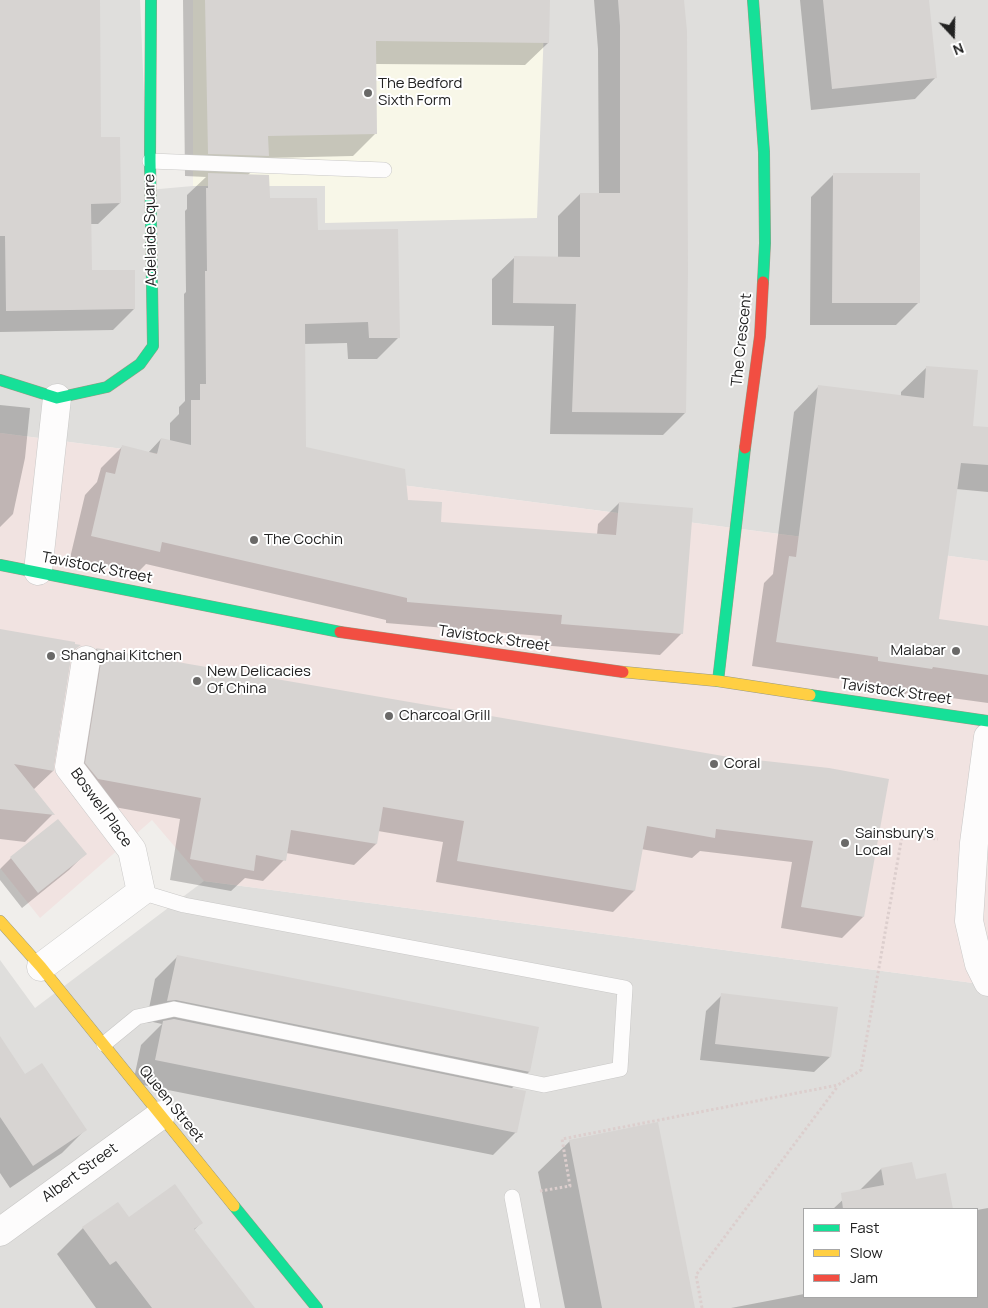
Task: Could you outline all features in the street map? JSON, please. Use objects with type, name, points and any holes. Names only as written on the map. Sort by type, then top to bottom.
[{"type":"street","name":"Adelaide Square","points":[[57,398],[107,386],[140,364],[153,346],[150,161],[151,0]]},
{"type":"street","name":"The Crescent","points":[[718,681],[741,475],[760,336],[763,271],[764,152],[753,0]]},
{"type":"street","points":[[0,380],[57,398],[38,571]]},
{"type":"street","name":"Tavistock Street","points":[[0,565],[342,632],[605,670],[718,681],[988,721]]},
{"type":"street","name":"Boswell Place","points":[[86,660],[69,767],[132,850],[141,892]]},
{"type":"street","points":[[988,737],[974,843],[969,921],[979,964],[988,982]]},
{"type":"street","points":[[42,967],[141,892]]},
{"type":"street","name":"Queen Street","points":[[0,921],[42,967],[317,1308]]},
{"type":"street","name":"Albert Street","points":[[0,1232],[161,1115]]},
{"type":"lane","points":[[150,161],[384,170]]},
{"type":"lane","points":[[104,1044],[137,1017],[174,1009],[544,1085],[620,1070],[625,988],[184,905],[141,892]]},
{"type":"lane","points":[[512,1196],[533,1308]]},
{"type":"path","points":[[702,1308],[696,1275],[838,1085],[861,1070],[902,836],[974,843]]},
{"type":"path","points":[[512,1196],[570,1186],[562,1139],[838,1085]]},
{"type":"shaded area","points":[[0,0],[140,0],[148,190],[193,186],[325,186],[325,223],[545,0],[988,0],[988,561],[0,433]]},
{"type":"shaded area","name":"The Bedford Sixth Form","points":[[193,0],[545,0],[537,218],[325,223],[325,186],[193,186]]},
{"type":"shaded area","points":[[0,433],[988,561],[988,985],[204,881],[152,820],[40,918],[0,868]]},
{"type":"shaded area","points":[[204,881],[988,985],[988,1308],[0,1308],[0,960],[35,1008]]},
{"type":"building","points":[[0,0],[100,0],[101,137],[120,137],[121,203],[91,204],[92,270],[135,270],[135,309],[6,311],[5,236],[0,236]]},
{"type":"building","points":[[205,0],[550,0],[549,43],[376,41],[377,134],[268,136],[269,156],[208,154]]},
{"type":"building","points":[[618,0],[684,0],[687,31],[688,272],[686,413],[572,412],[576,304],[513,303],[514,256],[580,257],[580,193],[620,193],[620,26]]},
{"type":"building","points":[[823,0],[929,0],[937,78],[832,89]]},
{"type":"building","points":[[208,173],[269,175],[270,198],[317,198],[318,230],[398,229],[400,338],[369,338],[368,322],[305,324],[306,447],[405,469],[408,500],[442,502],[441,522],[616,535],[619,502],[693,508],[683,634],[561,624],[562,615],[407,602],[407,598],[162,542],[160,552],[91,536],[106,472],[115,474],[122,445],[157,454],[161,438],[191,445],[191,400],[200,400],[200,384],[206,384],[205,271],[207,271],[206,188],[208,188]]},
{"type":"building","points":[[833,173],[920,173],[920,303],[832,303]]},
{"type":"building","points":[[926,366],[978,370],[973,426],[988,427],[988,465],[961,463],[939,619],[988,626],[988,675],[878,661],[878,657],[776,642],[789,556],[796,557],[818,385],[924,398]]},
{"type":"building","points":[[0,629],[75,642],[75,644],[81,645],[74,650],[71,658],[54,771],[14,764],[55,815],[0,809]]},
{"type":"building","points":[[96,648],[729,757],[829,768],[889,779],[864,917],[801,907],[813,841],[716,829],[715,838],[647,826],[635,891],[457,861],[464,821],[383,807],[377,844],[291,830],[286,861],[256,855],[254,871],[190,859],[201,798],[98,779],[85,763],[101,662],[100,654]]},
{"type":"building","points":[[58,819],[87,854],[38,893],[10,857]]},
{"type":"building","points":[[177,955],[539,1027],[530,1072],[176,1000],[167,1001]]},
{"type":"building","points":[[721,993],[838,1007],[831,1057],[715,1044]]},
{"type":"building","points":[[174,1019],[526,1091],[517,1133],[155,1060],[163,1021]]},
{"type":"building","points":[[0,1036],[25,1074],[42,1063],[87,1130],[33,1166],[0,1117]]},
{"type":"building","points":[[658,1122],[695,1308],[602,1308],[569,1140]]},
{"type":"building","points":[[912,1162],[916,1179],[946,1173],[953,1208],[843,1208],[841,1193],[884,1185],[881,1168]]},
{"type":"building","points":[[175,1184],[203,1223],[194,1229],[255,1308],[152,1308],[116,1261],[110,1265],[82,1227],[118,1202],[129,1217]]},
{"type":"traffic: fast","points":[[0,380],[57,398],[107,387],[140,364],[153,346],[150,161],[151,0]]},
{"type":"traffic: fast","points":[[753,0],[764,152],[765,243],[763,282]]},
{"type":"traffic: fast","points":[[718,681],[745,448]]},
{"type":"traffic: fast","points":[[0,565],[340,632]]},
{"type":"traffic: fast","points":[[810,695],[988,721]]},
{"type":"traffic: fast","points":[[234,1206],[317,1308]]},
{"type":"traffic: slow","points":[[623,672],[718,681],[810,695]]},
{"type":"traffic: slow","points":[[0,921],[41,967],[234,1206]]},
{"type":"traffic: jam","points":[[745,448],[760,336],[763,282]]},
{"type":"traffic: jam","points":[[340,632],[623,672]]},
{"type":"place","name":"The Bedford Sixth Form","points":[[368,93]]},
{"type":"place","name":"The Cochin","points":[[254,540]]},
{"type":"place","name":"Malabar","points":[[956,651]]},
{"type":"place","name":"Shanghai Kitchen","points":[[51,656]]},
{"type":"place","name":"New Delicacies Of China","points":[[197,681]]},
{"type":"place","name":"Charcoal Grill","points":[[389,716]]},
{"type":"place","name":"Coral","points":[[714,764]]},
{"type":"place","name":"Sainsbury's Local","points":[[845,843]]}]
